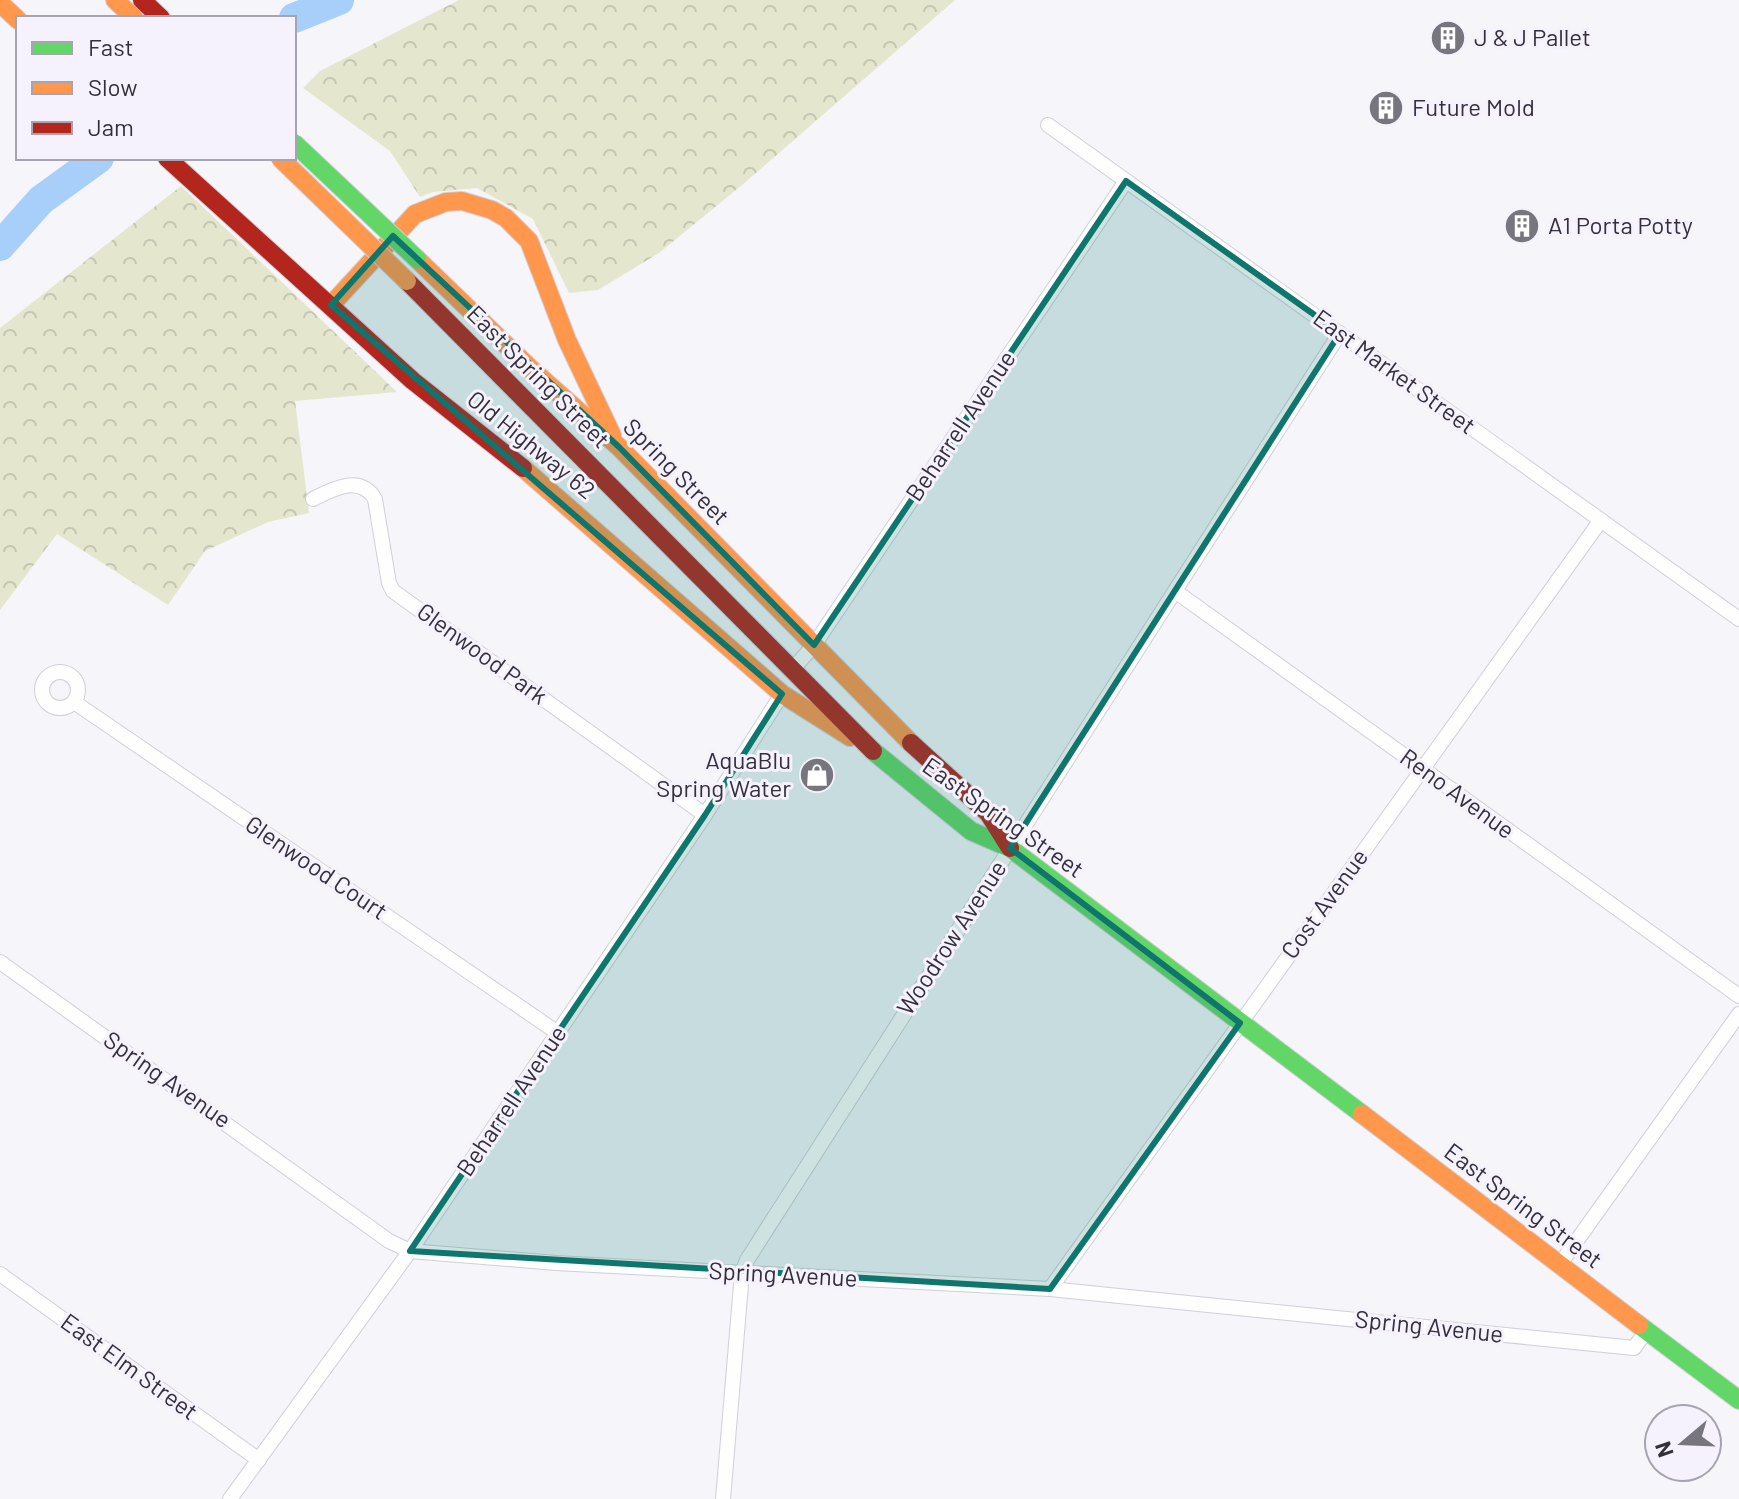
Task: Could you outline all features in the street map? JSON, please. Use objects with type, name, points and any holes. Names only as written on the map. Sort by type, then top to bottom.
[{"type":"main road","points":[[115,0],[132,16]]},
{"type":"main road","points":[[142,0],[159,16]]},
{"type":"main road","points":[[0,3],[16,18]]},
{"type":"main road","name":"Spring Street","points":[[296,145],[530,368],[619,447],[913,745],[988,813],[1010,848]]},
{"type":"main road","name":"Old Highway 62","points":[[169,160],[413,381],[552,491],[782,694],[876,754]]},
{"type":"main road","name":"East Spring Street","points":[[282,160],[407,281],[876,754],[971,831],[1010,848],[1739,1400]]},
{"type":"main road","points":[[331,305],[415,215],[443,203],[476,203],[492,208],[519,227],[529,241],[567,340],[619,447]]},
{"type":"street","name":"East Market Street","points":[[1048,125],[1739,619]]},
{"type":"street","name":"Beharrell Avenue","points":[[793,669],[814,645],[1126,181]]},
{"type":"street","name":"Woodrow Avenue","points":[[723,1499],[742,1273],[747,1260],[1340,333]]},
{"type":"street","name":"Glenwood Park","points":[[313,499],[344,486],[358,485],[370,490],[375,499],[393,591],[705,815]]},
{"type":"street","name":"Cost Avenue","points":[[1050,1289],[1601,520]]},
{"type":"street","name":"Reno Avenue","points":[[1175,591],[1739,996]]},
{"type":"street","name":"Beharrell Avenue","points":[[230,1499],[410,1251],[705,815],[782,694]]},
{"type":"street","name":"Glenwood Court","points":[[74,702],[558,1033]]},
{"type":"street","name":"Spring Avenue","points":[[0,962],[389,1241],[410,1251],[1050,1289],[1630,1348],[1634,1348],[1647,1330]]},
{"type":"street","points":[[1560,1264],[1739,1014]]},
{"type":"street","name":"East Elm Street","points":[[0,1274],[259,1460]]},
{"type":"highlighted area","points":[[1126,181],[1340,333],[1010,848],[1240,1023],[1050,1289],[410,1251],[705,815],[782,694],[331,305],[393,236],[619,447],[814,645]]},
{"type":"green space","points":[[459,0],[955,0],[659,253],[598,290],[569,293],[533,219],[477,188],[433,192],[420,197],[390,151],[303,88],[320,71]]},
{"type":"green space","points":[[181,186],[397,392],[295,401],[309,513],[268,522],[205,551],[168,605],[57,534],[0,610],[0,328]]},
{"type":"waterway","points":[[296,17],[339,0]]},
{"type":"waterway","points":[[0,246],[41,200],[96,160]]},
{"type":"traffic: fast","points":[[296,145],[417,259]]},
{"type":"traffic: fast","points":[[873,751],[971,831],[1010,848],[1362,1114]]},
{"type":"traffic: fast","points":[[1639,1325],[1739,1400]]},
{"type":"traffic: slow","points":[[115,0],[132,16]]},
{"type":"traffic: slow","points":[[0,3],[16,18]]},
{"type":"traffic: slow","points":[[282,160],[407,281]]},
{"type":"traffic: slow","points":[[331,305],[415,214],[446,202],[462,201],[492,210],[506,218],[529,241],[567,340],[612,435]]},
{"type":"traffic: slow","points":[[417,259],[530,368],[619,447],[911,743]]},
{"type":"traffic: slow","points":[[523,468],[782,694],[850,737]]},
{"type":"traffic: slow","points":[[1362,1114],[1639,1325]]},
{"type":"traffic: jam","points":[[142,0],[159,16]]},
{"type":"traffic: jam","points":[[169,160],[413,381],[523,468]]},
{"type":"traffic: jam","points":[[407,281],[873,751]]},
{"type":"traffic: jam","points":[[911,743],[988,813],[1010,848]]},
{"type":"place","name":"J & J Pallet","points":[[1448,38]]},
{"type":"place","name":"Future Mold","points":[[1386,108]]},
{"type":"place","name":"A1 Porta Potty","points":[[1522,226]]},
{"type":"place","name":"AquaBlu Spring Water","points":[[817,775]]}]
